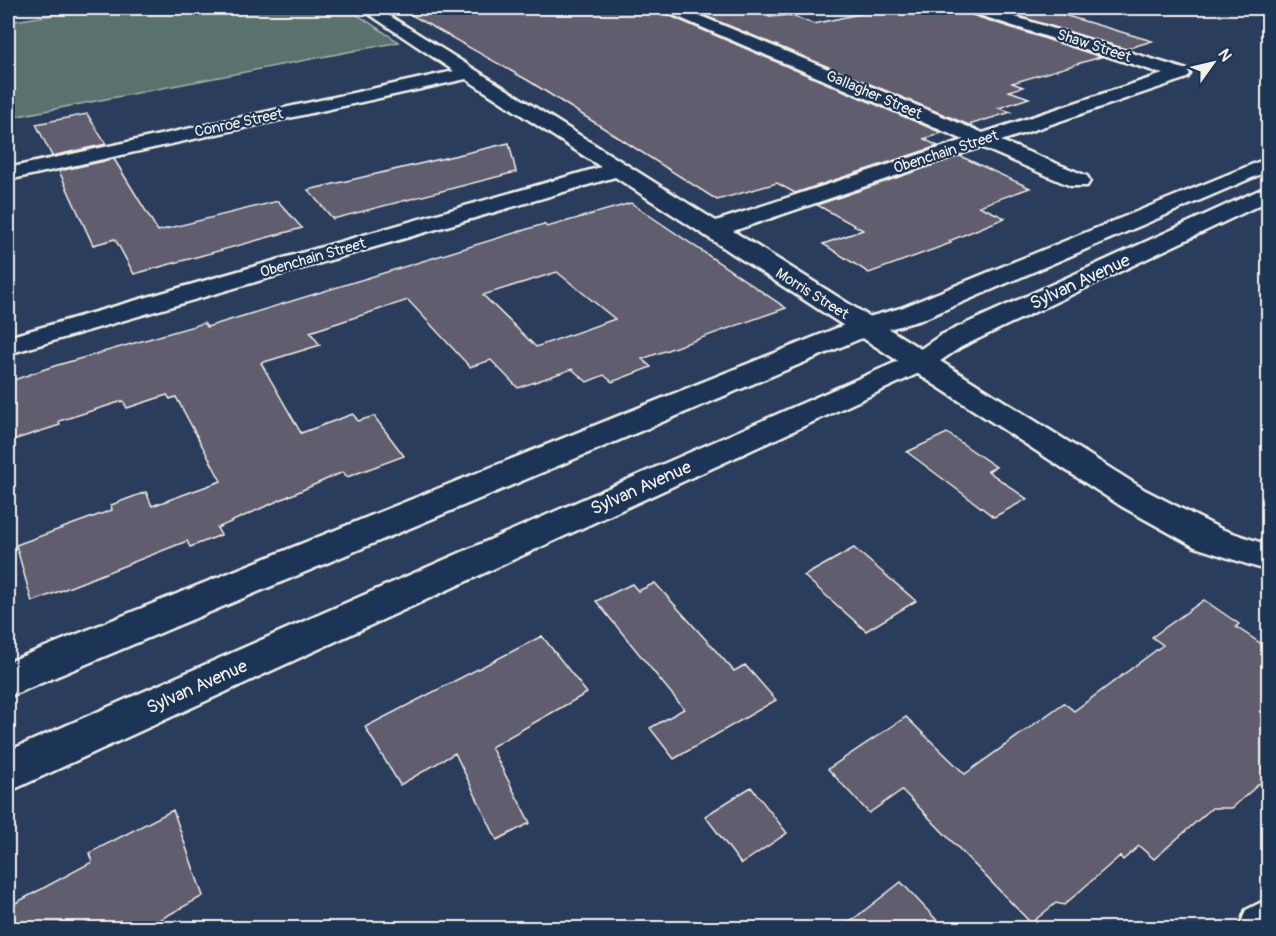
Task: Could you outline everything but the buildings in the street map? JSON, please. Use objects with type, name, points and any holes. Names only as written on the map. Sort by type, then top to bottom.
[{"type":"street","name":"Morris Street","points":[[367,8],[1133,498],[1208,538],[1269,558]]},
{"type":"street","name":"Gallagher Street","points":[[669,8],[1079,181]]},
{"type":"street","name":"Shaw Street","points":[[972,8],[1181,75]]},
{"type":"street","name":"Conroe Street","points":[[8,174],[470,73]]},
{"type":"street","name":"Obenchain Street","points":[[712,230],[1181,75]]},
{"type":"street","name":"Sylvan Avenue","points":[[8,680],[864,327],[911,314],[1269,164]]},
{"type":"street","name":"Obenchain Street","points":[[8,346],[618,169]]},
{"type":"street","name":"Sylvan Avenue","points":[[8,772],[920,362],[951,341],[1269,193]]},
{"type":"street","points":[[1264,928],[1269,924]]},
{"type":"green space","points":[[98,8],[347,8],[399,42],[8,118],[8,22]]}]
